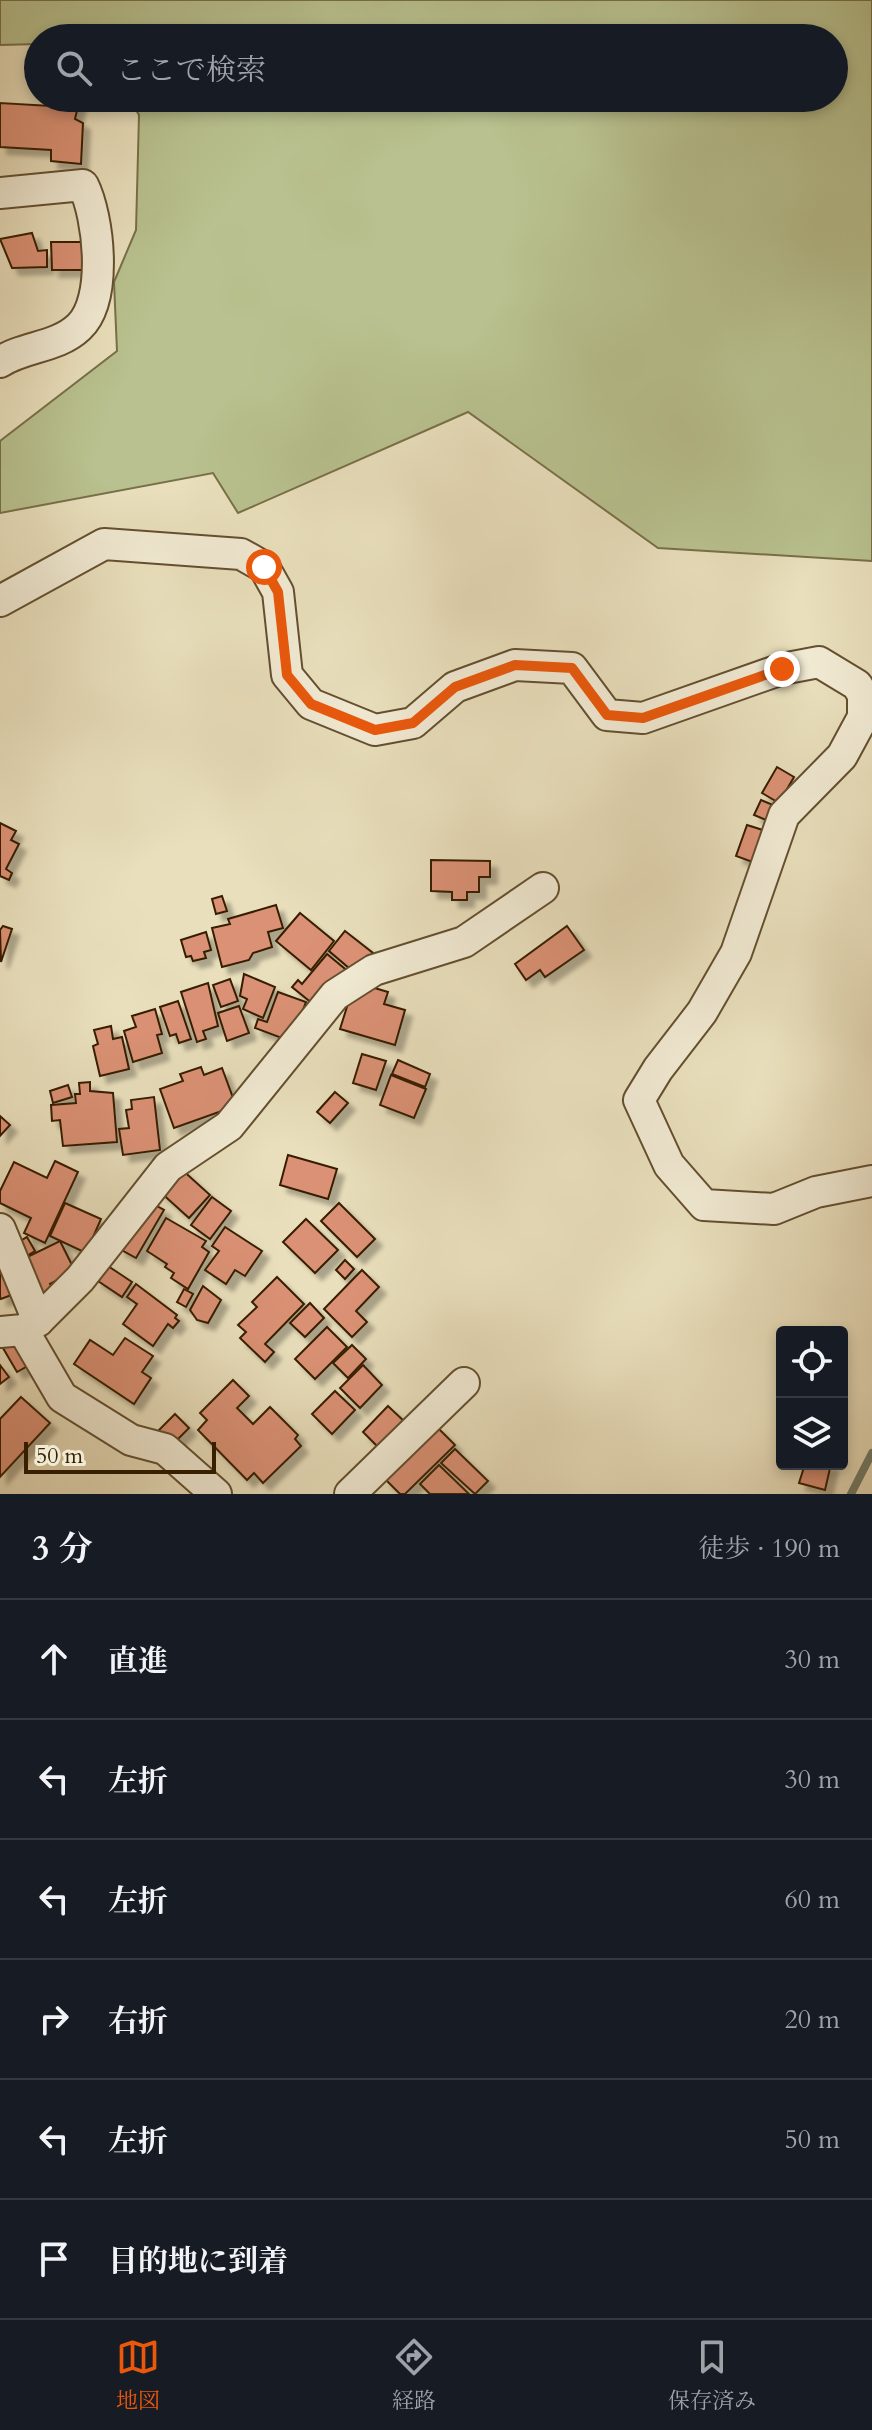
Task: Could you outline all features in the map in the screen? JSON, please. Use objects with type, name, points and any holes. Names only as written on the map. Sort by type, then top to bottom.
[{"type":"street","points":[[0,193],[83,185],[96,226],[97,248],[93,301],[80,327],[54,343],[10,355],[0,362]]},
{"type":"street","points":[[0,601],[104,544],[241,554],[264,567],[278,592],[287,675],[311,704],[375,730],[413,723],[455,687],[515,665],[572,668],[607,715],[643,718],[782,669],[819,662],[857,685],[863,695],[863,717],[842,756],[784,815],[736,953],[702,1012],[658,1069],[639,1100],[669,1165],[704,1205],[774,1209],[816,1192],[872,1181]]},
{"type":"street","points":[[21,1328],[80,1279],[168,1167],[229,1126],[335,995],[374,970],[464,942],[543,888]]},
{"type":"street","points":[[0,1229],[21,1328],[62,1397],[131,1440],[165,1449],[216,1494]]},
{"type":"street","points":[[350,1494],[464,1383]]},
{"type":"green space","points":[[0,0],[872,0],[872,561],[658,548],[468,412],[238,513],[213,473],[0,513],[0,441],[117,351],[114,282],[136,230],[137,112],[848,112],[848,24],[24,24],[24,44],[0,45]]},
{"type":"building","points":[[0,103],[24,104],[24,112],[77,112],[75,119],[83,123],[81,164],[51,161],[51,150],[0,147]]},
{"type":"building","points":[[32,233],[38,251],[47,250],[47,267],[12,268],[0,239]]},
{"type":"building","points":[[51,242],[85,242],[85,270],[52,270]]},
{"type":"building","points":[[777,767],[794,777],[779,803],[762,793]]},
{"type":"building","points":[[761,800],[773,805],[766,820],[754,815]]},
{"type":"building","points":[[0,823],[16,831],[11,840],[19,844],[6,869],[12,873],[9,880],[0,876]]},
{"type":"building","points":[[747,825],[769,832],[758,864],[736,856]]},
{"type":"building","points":[[431,860],[490,861],[490,877],[479,877],[479,892],[467,892],[467,900],[452,900],[452,892],[431,891]]},
{"type":"building","points":[[222,896],[227,911],[216,914],[212,899]]},
{"type":"building","points":[[276,905],[283,928],[268,932],[272,947],[253,953],[249,960],[222,967],[212,928],[230,924],[228,919]]},
{"type":"building","points":[[300,913],[334,941],[311,970],[276,941]]},
{"type":"building","points":[[3,926],[12,929],[1,962],[0,930]]},
{"type":"building","points":[[567,926],[584,950],[545,977],[540,970],[526,980],[515,964]]},
{"type":"building","points":[[345,931],[373,953],[356,974],[329,951]]},
{"type":"building","points":[[206,932],[211,950],[204,952],[206,958],[193,961],[191,956],[186,957],[181,940]]},
{"type":"building","points":[[327,954],[350,973],[313,1004],[292,987],[298,980],[302,984]]},
{"type":"building","points":[[244,974],[275,987],[263,1018],[243,1009],[247,999],[240,996]]},
{"type":"building","points":[[230,979],[238,1001],[221,1007],[213,985]]},
{"type":"building","points":[[208,983],[218,1026],[203,1031],[206,1039],[197,1042],[181,992]]},
{"type":"building","points":[[361,984],[388,992],[384,1004],[405,1010],[395,1045],[340,1029],[351,994]]},
{"type":"building","points":[[278,992],[306,1002],[293,1036],[287,1040],[255,1028],[258,1019],[267,1022]]},
{"type":"building","points":[[178,1001],[191,1039],[179,1043],[176,1034],[170,1036],[160,1007]]},
{"type":"building","points":[[239,1006],[249,1033],[227,1041],[218,1013]]},
{"type":"building","points":[[155,1009],[162,1034],[157,1035],[162,1053],[133,1062],[124,1031],[136,1027],[132,1016]]},
{"type":"building","points":[[111,1026],[113,1039],[122,1037],[129,1069],[100,1076],[93,1046],[98,1044],[94,1030]]},
{"type":"building","points":[[362,1054],[386,1061],[376,1090],[353,1083]]},
{"type":"building","points":[[398,1060],[430,1074],[425,1087],[392,1074]]},
{"type":"building","points":[[201,1067],[204,1075],[222,1068],[236,1106],[174,1128],[160,1089],[183,1081],[180,1074]]},
{"type":"building","points":[[391,1075],[426,1089],[414,1118],[380,1105]]},
{"type":"building","points":[[90,1082],[90,1091],[113,1093],[117,1142],[63,1146],[60,1120],[52,1121],[51,1105],[76,1103],[75,1094],[80,1094],[79,1083]]},
{"type":"building","points":[[68,1085],[72,1097],[53,1103],[50,1091]]},
{"type":"building","points":[[335,1092],[348,1103],[330,1123],[317,1112]]},
{"type":"building","points":[[154,1097],[160,1150],[123,1155],[119,1129],[129,1128],[126,1110],[132,1109],[131,1100]]},
{"type":"building","points":[[0,1116],[10,1125],[0,1136]]},
{"type":"building","points":[[288,1155],[337,1169],[328,1199],[280,1185]]},
{"type":"building","points":[[55,1161],[78,1172],[45,1243],[24,1233],[31,1218],[0,1203],[0,1191],[14,1162],[47,1178]]},
{"type":"building","points":[[179,1167],[210,1195],[189,1218],[158,1190]]},
{"type":"building","points":[[212,1197],[231,1211],[210,1239],[191,1225]]},
{"type":"building","points":[[146,1200],[164,1210],[136,1258],[118,1248]]},
{"type":"building","points":[[65,1203],[101,1219],[86,1253],[50,1236]]},
{"type":"building","points":[[339,1203],[375,1239],[357,1257],[321,1221]]},
{"type":"building","points":[[166,1218],[206,1241],[202,1247],[209,1252],[188,1289],[171,1278],[174,1273],[165,1267],[167,1264],[147,1251]]},
{"type":"building","points":[[306,1219],[338,1250],[315,1273],[283,1242]]},
{"type":"building","points":[[225,1227],[262,1251],[245,1276],[235,1270],[226,1284],[205,1270],[219,1251],[212,1246]]},
{"type":"building","points":[[27,1237],[35,1251],[20,1260],[12,1246]]},
{"type":"building","points":[[60,1241],[75,1271],[50,1284],[53,1289],[36,1297],[19,1261]]},
{"type":"building","points":[[0,1250],[22,1291],[1,1299],[0,1297]]},
{"type":"building","points":[[345,1260],[354,1269],[345,1279],[336,1270]]},
{"type":"building","points":[[105,1264],[132,1282],[122,1297],[95,1279]]},
{"type":"building","points":[[362,1270],[379,1287],[356,1311],[367,1322],[352,1337],[324,1309]]},
{"type":"building","points":[[277,1277],[304,1304],[265,1344],[274,1352],[265,1362],[240,1338],[246,1332],[238,1325],[257,1307],[252,1302]]},
{"type":"building","points":[[136,1284],[177,1315],[175,1318],[179,1321],[173,1328],[168,1324],[153,1346],[123,1324],[137,1304],[127,1297]]},
{"type":"building","points":[[203,1286],[221,1300],[208,1323],[197,1320],[190,1310]]},
{"type":"building","points":[[184,1289],[193,1294],[186,1307],[177,1302]]},
{"type":"building","points":[[310,1303],[324,1318],[305,1337],[290,1323]]},
{"type":"building","points":[[327,1327],[347,1347],[315,1379],[295,1359]]},
{"type":"building","points":[[125,1338],[153,1356],[142,1372],[151,1378],[134,1404],[74,1364],[90,1340],[113,1355]]},
{"type":"building","points":[[18,1339],[33,1363],[17,1372],[3,1348]]},
{"type":"building","points":[[352,1345],[366,1359],[348,1378],[333,1363]]},
{"type":"building","points":[[0,1365],[9,1377],[0,1384]]},
{"type":"building","points":[[363,1365],[382,1385],[360,1408],[340,1388]]},
{"type":"building","points":[[233,1380],[249,1396],[237,1408],[253,1424],[270,1407],[298,1435],[295,1439],[301,1446],[263,1483],[254,1473],[247,1480],[198,1430],[207,1420],[200,1413]]},
{"type":"building","points":[[335,1391],[355,1410],[332,1434],[312,1414]]},
{"type":"building","points":[[21,1397],[50,1423],[0,1477],[0,1419]]},
{"type":"building","points":[[388,1406],[407,1424],[381,1450],[363,1432]]},
{"type":"building","points":[[175,1414],[189,1428],[171,1446],[157,1432]]},
{"type":"building","points":[[436,1426],[455,1445],[405,1494],[400,1494],[384,1478]]},
{"type":"building","points":[[455,1449],[488,1481],[475,1494],[441,1463]]},
{"type":"building","points":[[439,1465],[469,1494],[430,1494],[420,1484]]},
{"type":"building","points":[[803,1470],[830,1470],[825,1490],[799,1483]]},
{"type":"waterway","points":[[851,1494],[872,1453]]},
{"type":"route","points":[[264,567],[278,592],[287,675],[311,704],[375,730],[413,723],[455,687],[515,665],[572,668],[607,715],[643,718],[782,669]]}]
